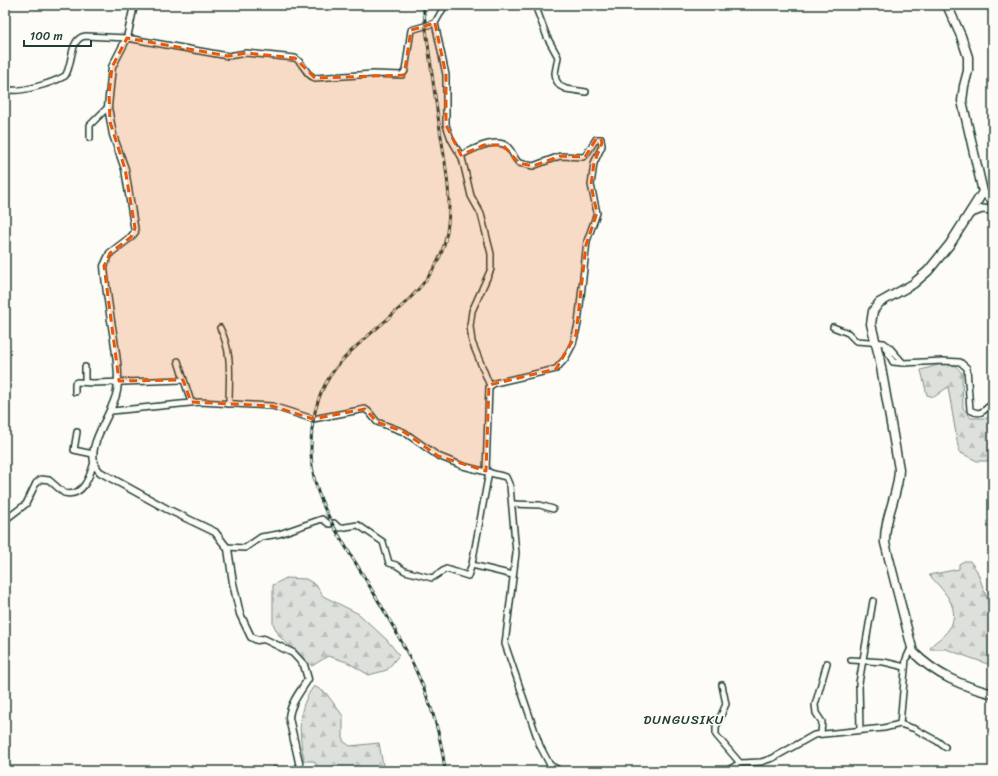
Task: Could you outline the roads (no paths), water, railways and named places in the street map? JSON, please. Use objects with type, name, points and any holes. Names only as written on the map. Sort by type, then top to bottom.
[{"type":"main road","points":[[947,5],[961,36],[968,57],[968,71],[962,101],[983,192],[993,202]]},
{"type":"main road","points":[[983,192],[950,244],[928,271],[914,284],[876,305],[871,320],[878,342],[899,469],[898,484],[885,532],[885,547],[911,648],[921,660],[945,677],[993,694]]},
{"type":"main road","points":[[969,214],[982,209],[993,210]]},
{"type":"street","points":[[134,5],[127,38],[112,67],[108,108],[113,135],[125,169],[135,228],[131,237],[110,253],[104,266],[119,381],[112,410],[96,439],[93,454],[94,462],[100,472],[167,509],[215,532],[226,547],[240,614],[251,637],[257,640],[264,639],[293,653],[306,669],[308,679],[295,699],[289,718],[301,771]]},
{"type":"street","points":[[226,547],[245,548],[260,537],[278,534],[322,520],[329,524],[334,523],[338,527],[358,525],[383,542],[389,562],[396,564],[405,571],[432,578],[443,570],[448,569],[467,576],[470,575],[488,472],[486,409],[490,386],[472,342],[470,326],[472,311],[491,269],[491,254],[481,214],[471,196],[461,155],[451,140],[446,125],[446,75],[435,23],[445,5]]},
{"type":"street","points":[[535,5],[547,37],[558,57],[555,73],[556,80],[560,86],[566,89],[586,92]]},
{"type":"street","points":[[5,89],[24,89],[65,76],[76,43],[83,36],[127,38],[228,56],[246,53],[295,58],[301,62],[310,76],[315,78],[373,74],[396,76],[404,73],[410,30],[435,23]]},
{"type":"street","points":[[90,138],[90,125],[108,108]]},
{"type":"street","points":[[461,155],[484,145],[503,145],[508,147],[519,163],[533,166],[560,156],[583,157],[586,155],[596,139],[600,138],[602,143],[594,163],[591,185],[597,213],[587,241],[578,324],[576,335],[570,350],[556,369],[490,386]]},
{"type":"street","points":[[833,327],[848,333],[856,341],[865,343],[878,342],[889,347],[903,363],[943,361],[960,362],[967,368],[970,410],[979,414],[983,413],[993,403]]},
{"type":"street","points":[[220,328],[229,354],[229,404]]},
{"type":"street","points":[[178,361],[190,402]]},
{"type":"street","points":[[85,367],[85,382]]},
{"type":"street","points":[[75,392],[75,383],[183,380]]},
{"type":"street","points":[[112,410],[190,402],[272,406],[313,419],[365,409],[377,422],[404,432],[438,456],[463,466],[506,478],[510,482],[516,552],[505,638],[506,652],[542,752],[550,765],[561,771]]},
{"type":"street","points":[[77,432],[74,450],[93,454]]},
{"type":"street","points":[[5,520],[26,504],[36,483],[41,479],[49,480],[64,493],[75,493],[88,480],[94,462]]},
{"type":"street","points":[[512,504],[540,505],[554,509]]},
{"type":"street","points":[[472,565],[513,575]]},
{"type":"street","points":[[860,730],[859,688],[872,601]]},
{"type":"street","points":[[900,724],[905,667],[911,648]]},
{"type":"street","points":[[851,660],[884,662],[905,667]]},
{"type":"street","points":[[821,733],[822,722],[816,713],[814,705],[827,662]]},
{"type":"street","points":[[722,685],[726,704],[716,727],[716,735],[740,763]]},
{"type":"street","points":[[727,771],[740,763],[767,760],[810,737],[821,733],[884,728],[900,724],[915,729],[937,740],[945,747]]},
{"type":"railway","points":[[423,5],[448,189],[449,206],[446,238],[438,261],[420,288],[352,350],[338,365],[327,381],[318,400],[313,422],[311,449],[312,467],[316,485],[329,518],[393,625],[426,695],[435,720],[445,771]]},
{"type":"district","name":"DUNGUSIKU","points":[[684,719]]}]
